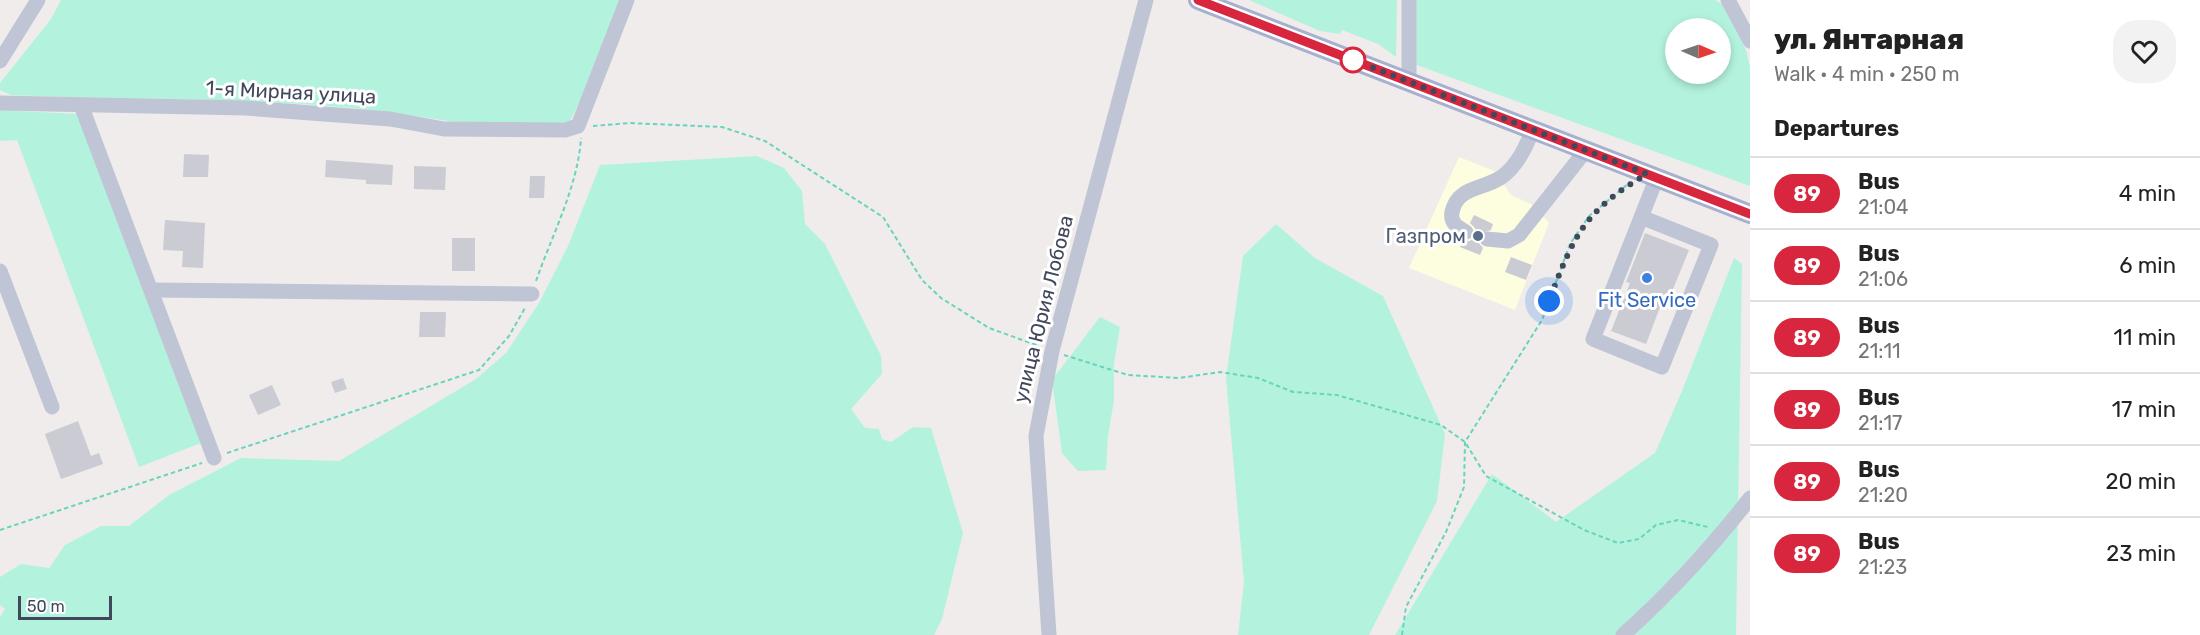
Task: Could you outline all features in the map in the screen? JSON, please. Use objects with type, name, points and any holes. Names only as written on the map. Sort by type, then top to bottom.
[{"type":"main road","points":[[1198,0],[1750,214]]},
{"type":"street","points":[[0,61],[38,0]]},
{"type":"street","points":[[578,126],[627,0]]},
{"type":"street","name":"улица Юрия Лобова","points":[[1049,635],[1036,436],[1052,351],[1146,0]]},
{"type":"street","points":[[1408,81],[1409,0]]},
{"type":"street","points":[[1728,0],[1750,41]]},
{"type":"street","name":"1-я Мирная улица","points":[[0,103],[286,111],[390,119],[444,129],[565,130],[578,126]]},
{"type":"street","points":[[81,105],[214,458]]},
{"type":"street","points":[[1466,232],[1455,226],[1451,217],[1454,203],[1468,190],[1501,178],[1524,151],[1533,129]]},
{"type":"street","points":[[1487,239],[1508,241],[1518,235],[1586,150]]},
{"type":"street","points":[[1641,217],[1711,245],[1662,366],[1593,339],[1641,217],[1652,176]]},
{"type":"street","points":[[0,271],[52,407]]},
{"type":"street","points":[[152,290],[532,294]]},
{"type":"street","points":[[1623,635],[1666,596],[1750,498]]},
{"type":"path","points":[[0,530],[264,439],[333,419],[479,370],[509,336],[532,294],[580,152],[581,138],[578,126],[629,123],[722,128],[765,141],[884,217],[922,280],[941,298],[989,327],[1052,351],[1128,375],[1179,378],[1220,372],[1258,378],[1293,392],[1337,394],[1441,425],[1465,442],[1486,476],[1584,530],[1618,543],[1639,539],[1656,525],[1678,520],[1724,531]]},
{"type":"path","points":[[1402,635],[1406,607],[1446,532],[1464,487],[1465,442],[1542,320],[1570,244],[1589,216],[1623,188],[1652,176]]},
{"type":"shaded area","points":[[1459,157],[1495,171],[1511,195],[1531,204],[1549,223],[1515,310],[1409,268]]},
{"type":"green space","points":[[61,0],[621,0],[570,121],[516,126],[488,125],[311,104],[54,97],[11,95],[0,90],[0,83],[51,19]]},
{"type":"green space","points":[[1249,0],[1397,0],[1396,57],[1378,44],[1342,30],[1340,34],[1320,31]]},
{"type":"green space","points":[[1415,0],[1715,0],[1722,4],[1729,18],[1665,18],[1665,84],[1731,84],[1731,21],[1746,50],[1750,67],[1750,186],[1414,64]]},
{"type":"green space","points":[[0,110],[77,114],[201,443],[139,467],[17,140],[0,141]]},
{"type":"green space","points":[[757,156],[784,168],[802,191],[805,224],[825,244],[881,356],[882,374],[851,409],[865,428],[879,429],[882,439],[891,442],[913,427],[931,428],[963,533],[942,619],[934,635],[0,635],[0,617],[5,609],[0,605],[0,577],[21,564],[49,568],[65,545],[101,526],[129,526],[169,495],[241,458],[339,461],[476,379],[506,353],[539,303],[568,246],[600,165]]},
{"type":"green space","points":[[1276,224],[1315,258],[1383,296],[1445,434],[1437,501],[1369,635],[1238,635],[1244,582],[1226,378],[1243,256]]},
{"type":"green space","points":[[1734,258],[1742,264],[1736,635],[1395,635],[1492,474],[1556,522],[1655,453]]},
{"type":"green space","points":[[1100,317],[1120,327],[1114,364],[1114,400],[1108,436],[1106,470],[1078,471],[1062,453],[1052,380]]},
{"type":"building","points":[[184,154],[209,155],[208,177],[183,177]]},
{"type":"building","points":[[326,160],[393,165],[392,185],[366,184],[366,180],[325,177]]},
{"type":"building","points":[[414,166],[446,167],[445,190],[414,189]]},
{"type":"building","points":[[530,176],[545,176],[544,198],[529,198]]},
{"type":"building","points":[[1474,215],[1493,224],[1491,230],[1479,234],[1478,242],[1483,248],[1480,255],[1460,247],[1463,241],[1470,241],[1475,236],[1475,228],[1470,223]]},
{"type":"building","points":[[165,220],[205,223],[203,268],[182,267],[183,251],[163,250]]},
{"type":"building","points":[[1645,233],[1689,250],[1669,299],[1664,297],[1646,344],[1611,331],[1630,283],[1626,282]]},
{"type":"building","points":[[452,238],[475,238],[475,271],[452,271]]},
{"type":"building","points":[[1511,257],[1532,265],[1526,280],[1505,272]]},
{"type":"building","points":[[420,312],[446,312],[445,337],[419,337]]},
{"type":"building","points":[[343,378],[347,389],[335,393],[331,382]]},
{"type":"building","points":[[272,385],[281,405],[258,415],[249,395]]},
{"type":"building","points":[[78,421],[91,456],[99,453],[103,464],[61,479],[45,434]]},
{"type":"bus line","name":"89","points":[[1198,0],[1750,214]]},
{"type":"place","name":"Газпром","points":[[1478,236]]},
{"type":"place","name":"Fit Service","points":[[1647,278]]},
{"type":"route","points":[[1353,60],[1647,174],[1623,188],[1589,216],[1570,244],[1549,301]]}]
